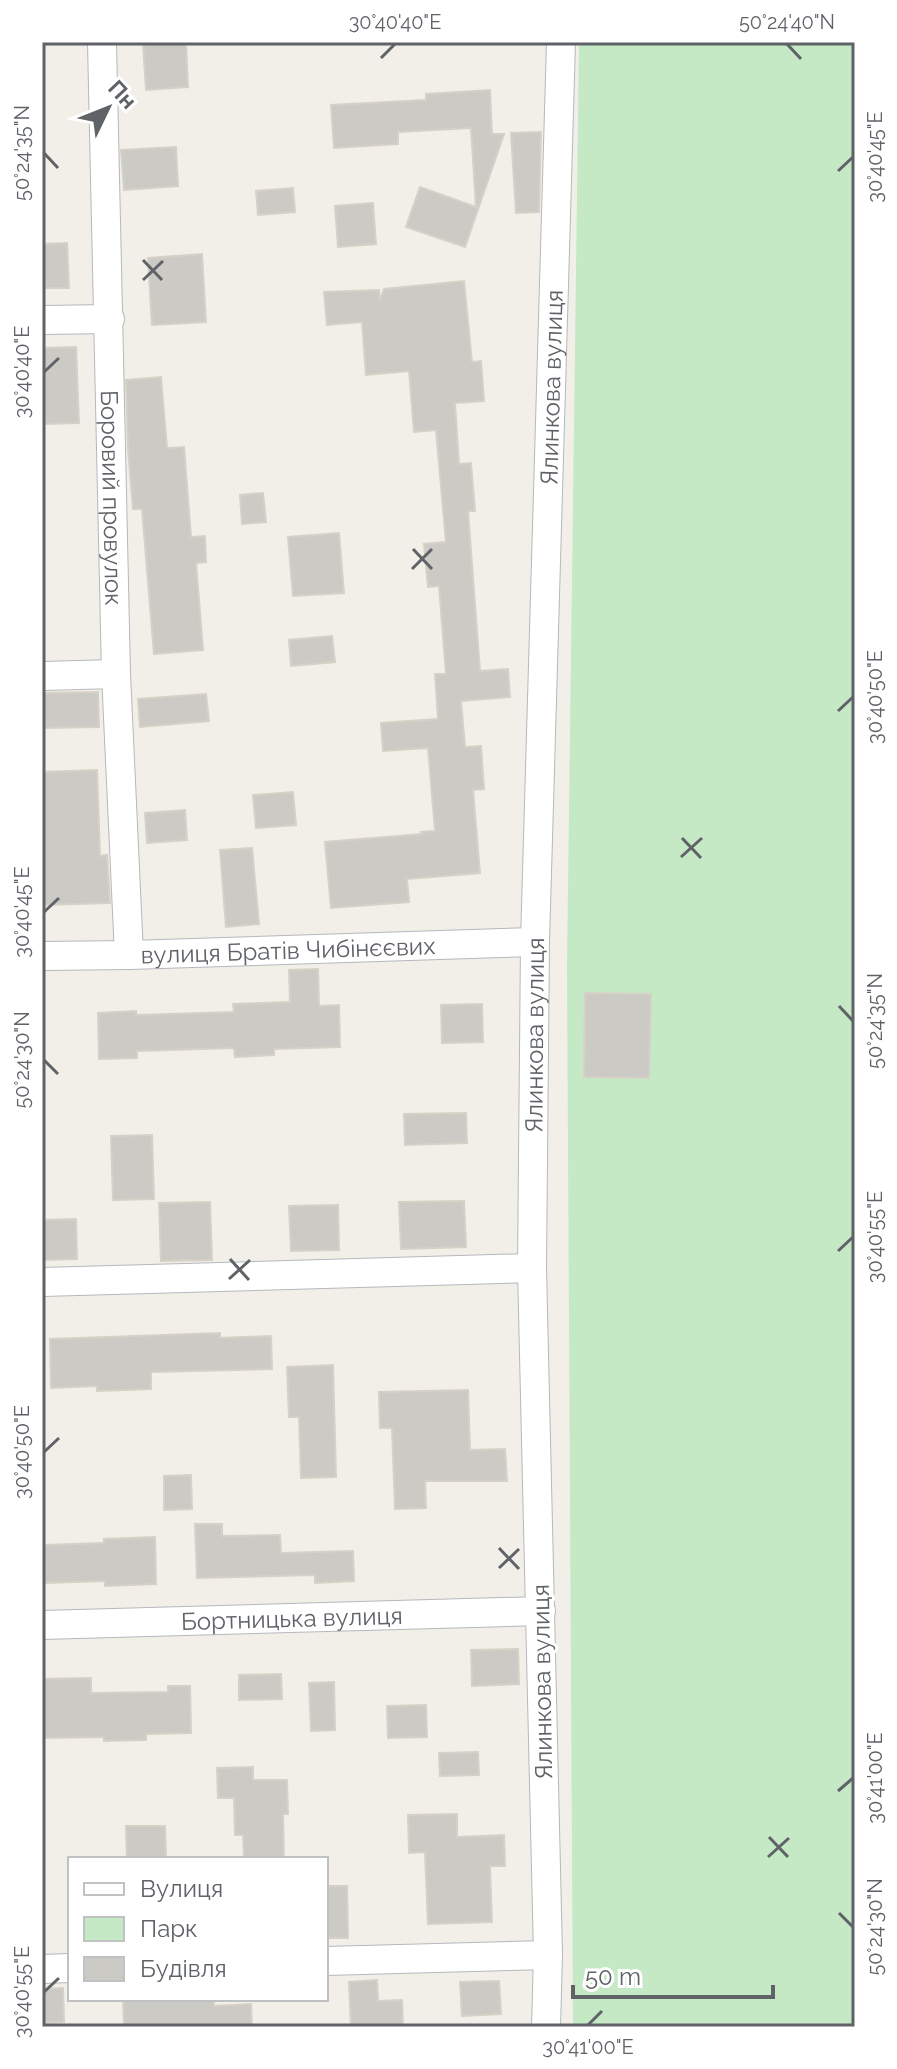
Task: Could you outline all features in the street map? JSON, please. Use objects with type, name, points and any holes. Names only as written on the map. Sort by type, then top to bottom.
[{"type":"street","name":"Боровий провулок","points":[[102,42],[116,674],[129,955]]},
{"type":"street","name":"Ялинкова вулиця","points":[[546,2027],[548,1955],[532,1268],[535,942],[561,42]]},
{"type":"street","points":[[42,320],[110,319]]},
{"type":"street","points":[[42,676],[116,674]]},
{"type":"street","name":"вулиця Братів Чибінєєвих","points":[[42,956],[535,942]]},
{"type":"street","points":[[42,1282],[532,1268]]},
{"type":"street","name":"Бортницька вулиця","points":[[42,1625],[541,1611]]},
{"type":"street","points":[[328,1961],[548,1955]]},
{"type":"street","points":[[42,1969],[68,1968]]},
{"type":"green space","points":[[579,42],[855,42],[855,2027],[573,2027],[567,967]]},
{"type":"building","points":[[186,42],[188,87],[146,90],[143,44]]},
{"type":"building","points":[[490,90],[492,134],[504,134],[465,247],[406,227],[420,187],[476,207],[471,128],[398,132],[398,144],[334,148],[331,105],[426,100],[426,94]]},
{"type":"building","points":[[541,132],[539,212],[516,213],[511,133]]},
{"type":"building","points":[[176,147],[178,186],[124,190],[121,150]]},
{"type":"building","points":[[293,188],[295,212],[258,215],[256,191]]},
{"type":"building","points":[[373,203],[376,244],[338,247],[335,206]]},
{"type":"building","points":[[67,243],[69,288],[42,288],[42,244]]},
{"type":"building","points":[[202,254],[206,322],[152,325],[148,258]]},
{"type":"building","points":[[464,281],[472,362],[481,361],[484,401],[455,403],[459,464],[471,463],[475,511],[468,511],[480,671],[508,669],[510,697],[461,701],[465,747],[481,746],[484,789],[473,790],[480,873],[407,879],[409,902],[331,908],[325,842],[435,831],[428,748],[383,751],[381,723],[438,719],[435,674],[446,674],[439,586],[428,587],[424,544],[446,542],[436,430],[414,432],[409,371],[366,375],[362,322],[327,325],[324,292],[379,290],[380,301],[384,289]]},
{"type":"building","points":[[76,347],[79,423],[42,424],[42,348]]},
{"type":"building","points":[[161,377],[167,448],[184,447],[191,537],[205,536],[206,562],[196,563],[203,650],[154,654],[142,509],[133,509],[126,380]]},
{"type":"building","points":[[263,493],[266,522],[242,524],[240,495]]},
{"type":"building","points":[[339,533],[344,593],[293,596],[288,537]]},
{"type":"building","points":[[332,636],[335,662],[291,666],[289,640]]},
{"type":"building","points":[[98,692],[99,727],[42,728],[42,693]]},
{"type":"building","points":[[206,694],[209,721],[140,727],[138,699]]},
{"type":"building","points":[[97,770],[100,856],[107,855],[110,903],[42,905],[42,772]]},
{"type":"building","points":[[293,792],[296,825],[256,828],[253,795]]},
{"type":"building","points":[[185,810],[187,840],[147,843],[145,813]]},
{"type":"building","points":[[252,848],[259,924],[226,927],[220,850]]},
{"type":"building","points":[[318,969],[319,1006],[339,1005],[340,1047],[274,1049],[274,1055],[235,1057],[234,1048],[137,1051],[137,1058],[99,1059],[98,1013],[234,1012],[233,1004],[290,1002],[289,970]]},
{"type":"building","points":[[585,993],[651,994],[649,1078],[584,1077]]},
{"type":"building","points":[[482,1004],[483,1042],[442,1043],[441,1005]]},
{"type":"building","points":[[466,1113],[467,1143],[405,1145],[404,1114]]},
{"type":"building","points":[[152,1135],[154,1199],[113,1200],[111,1136]]},
{"type":"building","points":[[464,1201],[466,1247],[401,1249],[399,1202]]},
{"type":"building","points":[[210,1202],[212,1260],[161,1261],[159,1203]]},
{"type":"building","points":[[338,1205],[339,1250],[291,1251],[289,1206]]},
{"type":"building","points":[[76,1219],[77,1259],[42,1260],[42,1220]]},
{"type":"building","points":[[220,1333],[220,1338],[271,1336],[272,1369],[151,1372],[151,1389],[97,1391],[97,1386],[51,1388],[50,1339]]},
{"type":"building","points":[[333,1365],[336,1477],[301,1478],[299,1417],[289,1417],[287,1367]]},
{"type":"building","points":[[468,1390],[470,1450],[505,1449],[507,1481],[425,1481],[426,1508],[395,1509],[392,1428],[380,1428],[379,1392]]},
{"type":"building","points":[[191,1475],[192,1509],[164,1510],[164,1476]]},
{"type":"building","points":[[195,1524],[222,1524],[222,1536],[280,1535],[281,1553],[353,1551],[354,1581],[315,1583],[315,1575],[197,1578]]},
{"type":"building","points":[[155,1537],[156,1584],[105,1586],[105,1581],[45,1583],[44,1545]]},
{"type":"building","points":[[518,1649],[519,1684],[472,1686],[471,1650]]},
{"type":"building","points":[[281,1674],[282,1699],[239,1700],[239,1675]]},
{"type":"building","points":[[91,1678],[91,1693],[168,1692],[168,1686],[190,1686],[191,1733],[146,1734],[146,1740],[43,1738],[42,1679]]},
{"type":"building","points":[[334,1682],[335,1730],[311,1731],[309,1683]]},
{"type":"building","points":[[426,1705],[427,1737],[388,1738],[387,1706]]},
{"type":"building","points":[[478,1752],[479,1775],[440,1776],[439,1753]]},
{"type":"building","points":[[253,1767],[253,1780],[287,1780],[288,1814],[283,1814],[284,1857],[244,1857],[243,1835],[235,1835],[234,1798],[218,1798],[217,1768]]},
{"type":"building","points":[[457,1814],[457,1837],[504,1835],[505,1866],[490,1866],[492,1922],[428,1924],[425,1852],[409,1853],[408,1815]]},
{"type":"building","points":[[126,1826],[165,1826],[166,1857],[127,1857]]},
{"type":"building","points":[[328,1886],[347,1886],[348,1938],[328,1938]]},
{"type":"building","points":[[377,1980],[378,2001],[402,2000],[403,2027],[351,2027],[349,1982]]},
{"type":"building","points":[[499,1981],[501,2014],[462,2016],[460,1982]]},
{"type":"building","points":[[63,1988],[64,2022],[42,2023],[42,1989]]},
{"type":"building","points":[[123,2001],[214,2001],[214,2006],[251,2004],[252,2027],[124,2027]]}]
